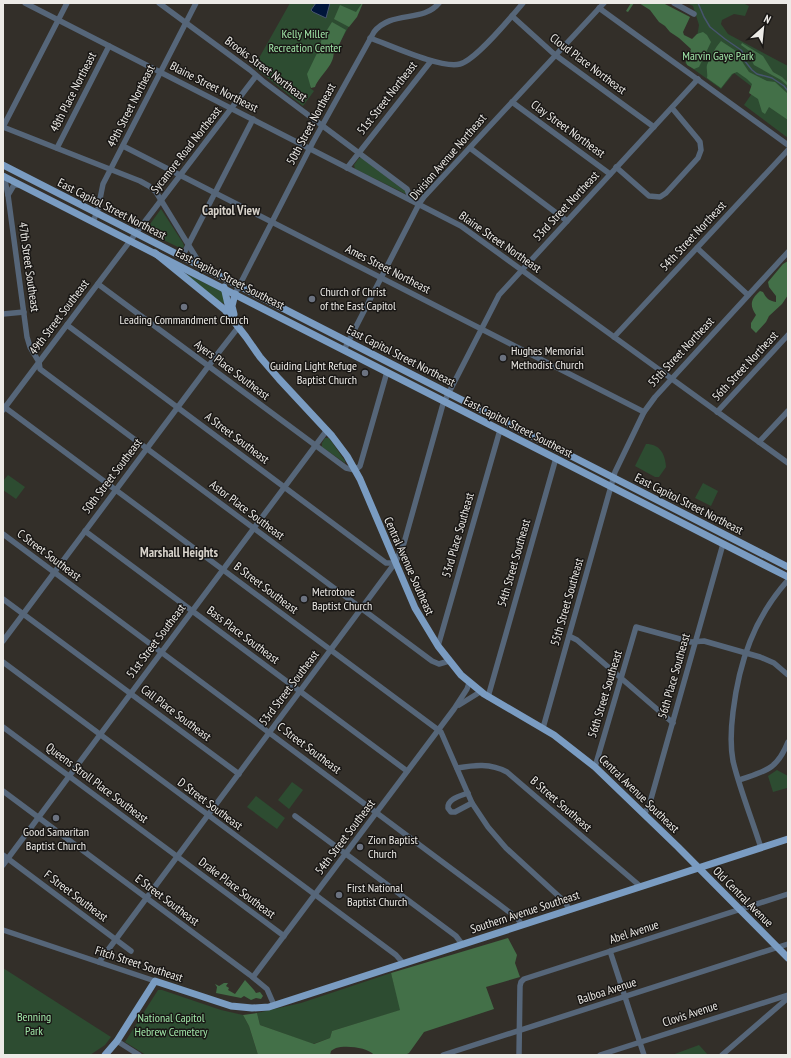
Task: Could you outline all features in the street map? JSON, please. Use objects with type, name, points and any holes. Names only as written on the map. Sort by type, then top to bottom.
[{"type":"main road","name":"East Capitol Street Northeast","points":[[3,165],[96,213],[133,237],[182,257],[216,274],[448,393],[612,482],[788,567]]},
{"type":"main road","name":"East Capitol Street Southeast","points":[[3,176],[92,222],[133,237],[155,254],[556,458],[612,482],[788,579]]},
{"type":"main road","name":"Central Avenue Southeast","points":[[155,254],[218,304],[239,326],[260,357],[327,430],[342,449],[355,470],[415,608],[438,646],[469,683],[488,697],[543,728],[595,767],[699,868]]},
{"type":"main road","points":[[216,274],[222,282],[229,309],[239,326]]},
{"type":"main road","points":[[235,294],[232,306],[235,318]]},
{"type":"main road","name":"Southern Avenue Southeast","points":[[272,1006],[788,839]]},
{"type":"main road","name":"Old Central Avenue","points":[[699,868],[788,958]]},
{"type":"main road","points":[[105,1055],[117,1041],[155,981]]},
{"type":"main road","name":"Fitch Street Southeast","points":[[155,981],[231,1006],[252,1008],[272,1006]]},
{"type":"street","name":"Blaine Street Northeast","points":[[25,3],[419,204],[472,233],[788,463]]},
{"type":"street","points":[[67,3],[3,127],[145,183],[152,189],[161,201],[202,267]]},
{"type":"street","name":"Brooks Street Northeast","points":[[159,3],[407,189],[411,200]]},
{"type":"street","name":"49th Street Northeast","points":[[92,222],[96,213],[102,188],[196,3]]},
{"type":"street","name":"50th Street Northeast","points":[[235,294],[322,125],[376,28],[394,18],[428,12],[435,8],[439,3]]},
{"type":"street","name":"51st Street Northeast","points":[[347,168],[430,60],[451,65],[469,61],[523,3]]},
{"type":"street","name":"Division Avenue Northeast","points":[[344,350],[419,204],[604,3]]},
{"type":"street","points":[[674,3],[694,14]]},
{"type":"street","points":[[599,8],[788,145]]},
{"type":"street","name":"Cloud Place Northeast","points":[[512,16],[555,55],[654,127]]},
{"type":"street","points":[[370,38],[430,60]]},
{"type":"street","name":"48th Place Northeast","points":[[57,148],[109,46]]},
{"type":"street","name":"Sycamore Road Northeast","points":[[133,237],[256,76]]},
{"type":"street","name":"53rd Street Northeast","points":[[444,401],[498,296],[698,79]]},
{"type":"street","name":"Clay Street Northeast","points":[[512,102],[610,174]]},
{"type":"street","points":[[616,167],[651,197],[660,197],[673,186],[697,160],[701,150],[699,141],[672,108]]},
{"type":"street","points":[[182,257],[253,120]]},
{"type":"street","name":"Ames Street Northeast","points":[[123,146],[644,412]]},
{"type":"street","points":[[470,148],[567,220]]},
{"type":"street","name":"54th Street Northeast","points":[[614,337],[788,150]]},
{"type":"street","name":"47th Street Southeast","points":[[3,176],[8,195],[28,342],[39,362]]},
{"type":"street","points":[[8,195],[14,185],[20,185]]},
{"type":"street","name":"49th Street Southeast","points":[[4,408],[133,237]]},
{"type":"street","points":[[697,248],[748,295]]},
{"type":"street","name":"55th Street Northeast","points":[[612,482],[644,412],[655,396],[788,252]]},
{"type":"street","name":"Ayers Place Southeast","points":[[98,284],[344,467],[355,470]]},
{"type":"street","points":[[3,314],[24,312]]},
{"type":"street","name":"A Street Southeast","points":[[67,325],[386,563],[395,563]]},
{"type":"street","name":"50th Street Southeast","points":[[3,641],[239,326]]},
{"type":"street","name":"56th Street Northeast","points":[[717,412],[788,335]]},
{"type":"street","name":"Astor Place Southeast","points":[[39,362],[42,371],[433,662],[439,664],[449,660]]},
{"type":"street","points":[[355,470],[360,466],[387,372]]},
{"type":"street","name":"53rd Street Southeast","points":[[99,962],[395,563],[404,543],[444,401]]},
{"type":"street","name":"B Street Southeast","points":[[4,408],[438,730]]},
{"type":"street","points":[[759,442],[788,411]]},
{"type":"street","name":"51st Street Southeast","points":[[3,865],[5,857],[39,818],[327,430]]},
{"type":"street","name":"53rd Place Southeast","points":[[438,646],[500,430]]},
{"type":"street","name":"54th Street Southeast","points":[[488,697],[556,458]]},
{"type":"street","name":"55th Street Southeast","points":[[543,728],[612,482]]},
{"type":"street","name":"Bass Place Southeast","points":[[85,531],[407,771]]},
{"type":"street","name":"C Street Southeast","points":[[3,534],[517,918],[522,925]]},
{"type":"street","name":"56th Place Southeast","points":[[644,814],[649,806],[723,544]]},
{"type":"street","points":[[761,848],[732,755],[731,730],[739,675],[752,634],[772,598],[788,579]]},
{"type":"street","name":"Call Place Southeast","points":[[3,599],[239,774]]},
{"type":"street","name":"56th Street Southeast","points":[[595,767],[636,627],[691,642],[696,642]]},
{"type":"street","points":[[569,636],[577,640],[673,723]]},
{"type":"street","points":[[696,642],[704,641],[770,661],[788,675]]},
{"type":"street","name":"D Street Southeast","points":[[3,662],[314,896],[396,955],[403,963]]},
{"type":"street","points":[[783,670],[788,665]]},
{"type":"street","name":"54th Street Southeast","points":[[253,977],[454,710],[468,689],[469,683]]},
{"type":"street","name":"54th Street Southeast","points":[[454,710],[465,700],[480,692]]},
{"type":"street","name":"Queens Stroll Place Southeast","points":[[3,727],[177,857]]},
{"type":"street","points":[[438,730],[444,736],[472,803],[488,827],[502,844],[561,899],[569,909]]},
{"type":"street","points":[[739,780],[772,767],[779,760],[788,742]]},
{"type":"street","name":"B Street Southeast","points":[[457,768],[485,765],[507,772],[640,886]]},
{"type":"street","name":"E Street Southeast","points":[[3,791],[253,977],[267,990],[272,1006]]},
{"type":"street","points":[[468,793],[449,802],[447,806],[451,812],[455,812],[472,803]]},
{"type":"street","points":[[295,816],[456,936],[462,944]]},
{"type":"street","name":"F Street Southeast","points":[[5,857],[131,951]]},
{"type":"street","name":"Drake Place Southeast","points":[[177,857],[284,936]]},
{"type":"street","name":"Abel Avenue","points":[[519,1031],[520,984],[523,979],[788,894]]},
{"type":"street","name":"Fitch Street Southeast","points":[[3,930],[155,981]]},
{"type":"street","name":"Balboa Avenue","points":[[443,1055],[788,944]]},
{"type":"street","points":[[610,952],[644,1055]]},
{"type":"street","points":[[722,1055],[788,996]]},
{"type":"street","name":"Clovis Avenue","points":[[600,1055],[779,997],[788,996]]},
{"type":"street","points":[[519,1031],[519,1055]]},
{"type":"street","points":[[117,1041],[140,1055]]},
{"type":"green space","name":"Kelly Miller Recreation Center","points":[[290,3],[362,3],[330,60],[310,88],[314,91],[303,106],[254,67]]},
{"type":"green space","points":[[362,3],[357,17],[349,27],[334,19],[340,5],[356,12]]},
{"type":"green space","points":[[631,3],[634,3],[628,12],[626,11]]},
{"type":"green space","points":[[639,3],[663,3],[690,17],[683,32],[684,35],[692,39],[697,34],[703,32],[707,35],[711,42],[699,67],[694,69],[687,65],[686,62],[691,49],[659,22],[650,10]]},
{"type":"green space","name":"Marvin Gaye Park","points":[[687,3],[743,3],[749,6],[745,16],[734,14],[722,20],[721,24],[728,34],[788,66],[788,138],[744,105],[755,89],[734,73],[721,89],[685,63],[695,49],[699,25],[693,6]]},
{"type":"green space","points":[[332,22],[346,30],[339,45],[333,49],[333,59],[330,64],[315,87],[311,88],[307,74],[319,49],[322,38]]},
{"type":"green space","points":[[721,41],[739,53],[749,72],[767,81],[775,82],[787,93],[788,120],[769,107],[765,114],[762,112],[758,99],[749,93],[752,84],[737,72],[732,74],[721,88],[707,78],[707,65]]},
{"type":"green space","points":[[742,43],[763,56],[773,72],[782,77],[788,83],[788,86],[781,80],[754,65],[752,61],[756,60],[756,54],[752,53],[741,45]]},
{"type":"green space","points":[[359,158],[362,158],[406,192],[406,194],[355,169],[354,165]]},
{"type":"green space","points":[[161,209],[183,243],[184,246],[182,249],[145,231]]},
{"type":"green space","points":[[788,261],[788,295],[782,304],[769,316],[766,322],[756,333],[751,328],[751,323],[756,315],[752,308],[753,299],[760,291],[763,292],[767,298],[776,302],[776,296],[769,287],[768,282],[783,264]]},
{"type":"green space","points":[[180,271],[223,292],[225,304],[217,300]]},
{"type":"green space","points":[[325,438],[329,438],[345,463],[322,447],[322,443]]},
{"type":"green space","points":[[646,444],[655,446],[663,454],[666,467],[659,477],[655,477],[635,466]]},
{"type":"green space","points":[[8,475],[25,487],[16,499],[3,490],[3,481]]},
{"type":"green space","points":[[703,483],[718,491],[711,506],[695,498]]},
{"type":"green space","points":[[777,770],[788,776],[787,788],[773,792],[768,776]]},
{"type":"green space","points":[[292,782],[303,790],[289,809],[278,800]]},
{"type":"green space","points":[[256,796],[285,818],[277,829],[247,807]]},
{"type":"green space","points":[[508,938],[517,955],[515,963],[520,977],[486,987],[494,1009],[424,1032],[409,1053],[405,1055],[374,1055],[362,1048],[340,1047],[331,1051],[330,1055],[258,1055],[249,1026],[243,1015],[257,1013],[260,1025],[314,1044],[330,1038],[332,1031],[400,1010],[391,973]]},
{"type":"green space","name":"Benning Park","points":[[3,968],[111,1037],[105,1045],[90,1055],[3,1055]]},
{"type":"green space","points":[[391,973],[401,1010],[332,1031],[330,1038],[313,1044],[260,1025],[257,1013],[301,1003]]},
{"type":"green space","points":[[245,980],[256,993],[260,992],[263,996],[261,999],[256,998],[251,1000],[244,996],[241,998],[216,993],[217,987],[215,984],[219,986],[224,983],[228,983],[226,986],[229,988],[228,990],[235,994]]},
{"type":"green space","name":"National Capitol Hebrew Cemetery","points":[[158,990],[162,990],[221,1010],[243,1015],[249,1026],[258,1055],[146,1055],[125,1042]]},
{"type":"green space","points":[[699,1045],[708,1055],[672,1055]]},
{"type":"water","points":[[316,3],[330,3],[326,18],[311,10]]},
{"type":"waterway","points":[[698,3],[710,27],[741,50],[744,60],[752,70],[757,74],[772,78],[784,86],[788,91]]},
{"type":"place","name":"Church of Christ of the East Capitol","points":[[312,299]]},
{"type":"place","name":"Leading Commandment Church","points":[[184,307]]},
{"type":"place","name":"Hughes Memorial Methodist Church","points":[[503,358]]},
{"type":"place","name":"Guiding Light Refuge Baptist Church","points":[[365,373]]},
{"type":"place","name":"Metrotone Baptist Church","points":[[304,599]]},
{"type":"place","name":"Good Samaritan Baptist Church","points":[[56,818]]},
{"type":"place","name":"Zion Baptist Church","points":[[360,847]]},
{"type":"place","name":"First National Baptist Church","points":[[339,895]]},
{"type":"district","name":"Capitol View","points":[[231,210]]},
{"type":"district","name":"Marshall Heights","points":[[179,552]]}]
